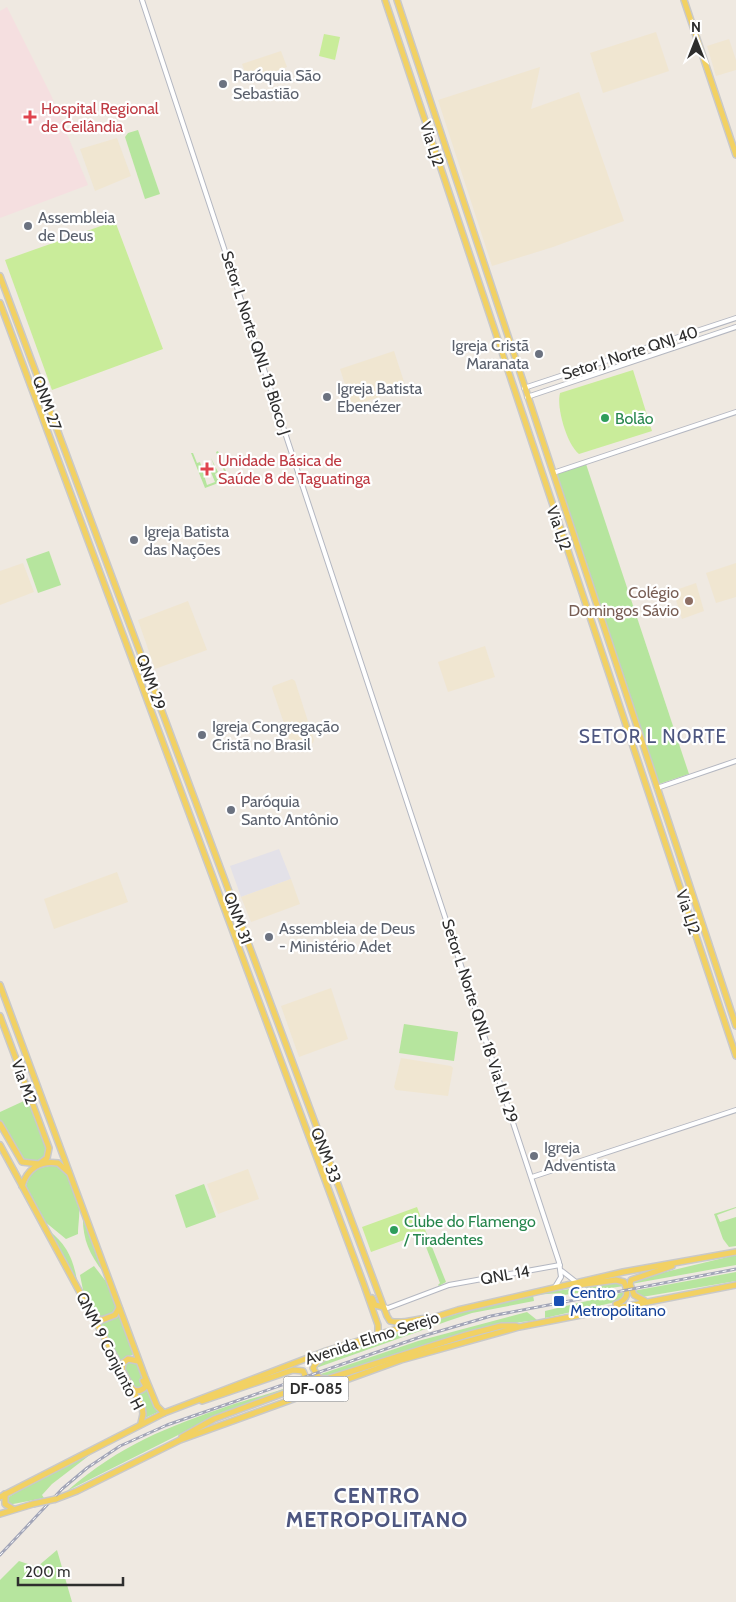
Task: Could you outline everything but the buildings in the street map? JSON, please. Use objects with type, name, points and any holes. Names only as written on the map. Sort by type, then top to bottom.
[{"type":"main road","name":"Via LJ2","points":[[385,0],[526,429],[736,1056]]},
{"type":"main road","name":"Via LJ2","points":[[397,0],[736,1027]]},
{"type":"main road","points":[[684,0],[736,155]]},
{"type":"main road","points":[[421,111],[426,113],[433,108]]},
{"type":"main road","points":[[424,120],[436,117]]},
{"type":"main road","points":[[456,216],[462,218],[468,214]]},
{"type":"main road","points":[[459,227],[464,224],[470,224]]},
{"type":"main road","name":"QNM 27","points":[[0,276],[95,530]]},
{"type":"main road","points":[[0,298],[4,303],[8,298]]},
{"type":"main road","points":[[0,302],[99,575],[325,1182],[340,1212],[344,1214],[347,1210]]},
{"type":"main road","points":[[28,381],[32,377],[35,378],[48,406]]},
{"type":"main road","points":[[37,405],[51,434],[55,434],[58,430]]},
{"type":"main road","points":[[526,429],[537,426]]},
{"type":"main road","points":[[72,500],[75,495],[79,496],[91,521]]},
{"type":"main road","name":"QNM 29","points":[[95,530],[206,831]]},
{"type":"main road","points":[[563,540],[574,536]]},
{"type":"main road","points":[[102,582],[116,609],[121,609],[123,606]]},
{"type":"main road","points":[[138,677],[140,672],[144,673],[156,696]]},
{"type":"main road","points":[[149,707],[157,721],[164,741],[169,742],[172,738]]},
{"type":"main road","points":[[624,722],[634,719]]},
{"type":"main road","points":[[186,806],[189,803],[193,804],[199,820],[206,831]]},
{"type":"main road","name":"QNM 31","points":[[206,831],[270,1003]]},
{"type":"main road","points":[[670,857],[679,854]]},
{"type":"main road","points":[[672,864],[681,861]]},
{"type":"main road","points":[[212,878],[225,904],[230,905],[232,902]]},
{"type":"main road","points":[[247,970],[248,966],[254,966],[266,991]]},
{"type":"main road","points":[[1,990],[145,1377],[157,1406],[164,1413]]},
{"type":"main road","name":"QNM 33","points":[[270,1003],[389,1320],[394,1322],[416,1318],[430,1318]]},
{"type":"main road","name":"Via M2","points":[[0,1016],[49,1148],[47,1158],[39,1164]]},
{"type":"main road","points":[[266,1021],[275,1038],[282,1036]]},
{"type":"main road","points":[[727,1029],[736,1027]]},
{"type":"main road","points":[[730,1040],[736,1036]]},
{"type":"main road","points":[[297,1106],[300,1102],[303,1102],[316,1128]]},
{"type":"main road","points":[[0,1124],[19,1159],[25,1164],[58,1164],[70,1174]]},
{"type":"main road","points":[[43,1133],[50,1134],[54,1131]]},
{"type":"main road","name":"QNM 9 Conjunto H","points":[[0,1145],[143,1412],[139,1424]]},
{"type":"main road","points":[[22,1186],[28,1172],[39,1164]]},
{"type":"main road","points":[[328,1188],[374,1312],[378,1334]]},
{"type":"main road","points":[[341,1223],[344,1220],[348,1221],[360,1245]]},
{"type":"main road","name":"Avenida Elmo Serejo","points":[[0,1496],[164,1413],[365,1338],[430,1318],[576,1282],[736,1252]]},
{"type":"main road","points":[[646,1301],[634,1295],[630,1284],[631,1280],[684,1261]]},
{"type":"main road","points":[[568,1284],[616,1280],[624,1282],[627,1288],[624,1300],[596,1310]]},
{"type":"main road","points":[[364,1285],[374,1304],[383,1307]]},
{"type":"main road","name":"Avenida Elmo Serejo","points":[[0,1514],[77,1491],[180,1440],[401,1360],[519,1326],[736,1285]]},
{"type":"main road","points":[[93,1316],[102,1320],[115,1314],[119,1308]]},
{"type":"main road","points":[[365,1338],[353,1348],[319,1360],[313,1368],[315,1375],[318,1378],[327,1379],[466,1335],[501,1326],[519,1326]]},
{"type":"main road","points":[[122,1370],[122,1364],[126,1360],[132,1358],[139,1361]]},
{"type":"main road","points":[[180,1440],[194,1428],[214,1419],[303,1386],[307,1376],[303,1371],[293,1370],[215,1397],[192,1402]]},
{"type":"main road","points":[[130,1386],[135,1390],[143,1390],[146,1386],[143,1381],[145,1377]]},
{"type":"main road","points":[[6,1494],[4,1504],[13,1510]]},
{"type":"street","name":"Setor L Norte QNL 13 Bloco J","points":[[142,0],[397,771]]},
{"type":"street","name":"Setor J Norte QNJ 40","points":[[524,388],[736,318]]},
{"type":"street","points":[[528,397],[736,326]]},
{"type":"street","points":[[684,335],[682,341],[686,344]]},
{"type":"street","points":[[674,339],[678,342],[678,347]]},
{"type":"street","points":[[570,372],[573,381]]},
{"type":"street","points":[[547,380],[547,385],[550,389]]},
{"type":"street","points":[[553,473],[736,412]]},
{"type":"street","points":[[658,788],[736,761]]},
{"type":"street","name":"Setor L Norte QNL 18 Via LN 29","points":[[397,771],[562,1271]]},
{"type":"street","points":[[532,1177],[736,1110]]},
{"type":"street","name":"QNL 14","points":[[383,1307],[388,1308],[450,1285],[560,1265]]},
{"type":"street","points":[[555,1287],[562,1271],[576,1282]]},
{"type":"shaded area","name":"Hospital Regional de Ceilândia","points":[[7,7],[51,95],[88,185],[0,218],[0,11]]},
{"type":"shaded area","points":[[656,32],[669,71],[603,93],[590,53]]},
{"type":"shaded area","points":[[729,39],[736,60],[736,70],[716,76],[707,46]]},
{"type":"shaded area","points":[[281,51],[287,67],[248,80],[242,64]]},
{"type":"shaded area","points":[[540,67],[531,109],[579,92],[624,221],[553,247],[492,266],[438,100]]},
{"type":"shaded area","points":[[117,138],[131,176],[95,191],[80,149]]},
{"type":"shaded area","points":[[394,351],[406,388],[352,406],[340,369]]},
{"type":"shaded area","points":[[23,563],[34,592],[0,605],[0,571]]},
{"type":"shaded area","points":[[736,563],[736,597],[716,603],[706,573]]},
{"type":"shaded area","name":"Colégio Domingos Sávio","points":[[696,583],[704,611],[682,619],[673,591]]},
{"type":"shaded area","points":[[188,601],[207,650],[155,669],[138,620]]},
{"type":"shaded area","points":[[485,646],[495,677],[448,692],[438,662]]},
{"type":"shaded area","points":[[292,679],[295,681],[314,740],[313,743],[296,749],[292,747],[272,688]]},
{"type":"shaded area","points":[[279,849],[291,879],[241,897],[230,866]]},
{"type":"shaded area","points":[[117,872],[128,902],[54,929],[44,899]]},
{"type":"shaded area","points":[[291,879],[300,904],[251,922],[241,897]]},
{"type":"shaded area","points":[[331,988],[348,1039],[299,1057],[281,1006]]},
{"type":"shaded area","points":[[401,1058],[451,1066],[453,1068],[448,1096],[396,1090],[394,1087]]},
{"type":"shaded area","points":[[248,1169],[259,1199],[218,1214],[207,1184]]},
{"type":"green space","points":[[324,34],[340,37],[335,60],[319,56]]},
{"type":"green space","points":[[138,130],[160,194],[145,199],[125,137],[128,133]]},
{"type":"green space","points":[[115,221],[163,349],[52,390],[5,260]]},
{"type":"green space","name":"Bolão","points":[[633,370],[652,431],[579,454],[570,443],[561,416],[560,393]]},
{"type":"green space","points":[[218,451],[229,479],[205,488],[191,453],[193,453],[197,463],[200,462],[207,485],[215,482],[210,470],[215,468],[211,458],[218,472],[215,474],[217,479],[223,477],[221,472],[224,471],[216,452]]},
{"type":"green space","points":[[586,464],[689,774],[659,784],[557,474]]},
{"type":"green space","points":[[49,551],[61,585],[38,593],[26,559]]},
{"type":"green space","points":[[404,1024],[458,1032],[454,1061],[399,1053]]},
{"type":"green space","points":[[26,1100],[30,1102],[47,1149],[45,1157],[32,1162],[23,1160],[20,1157],[0,1120],[0,1112]]},
{"type":"green space","points":[[53,1165],[67,1175],[78,1201],[78,1234],[66,1239],[44,1221],[26,1186],[30,1173]]},
{"type":"green space","points":[[204,1184],[216,1217],[186,1228],[175,1195]]},
{"type":"green space","name":"Clube do Flamengo / Tiradentes","points":[[417,1207],[426,1232],[371,1252],[362,1227]]},
{"type":"green space","points":[[736,1207],[717,1215],[720,1222],[736,1217],[736,1246],[729,1247],[723,1239],[714,1214]]},
{"type":"green space","points":[[83,1214],[104,1273],[94,1259],[85,1238]]},
{"type":"green space","points":[[48,1230],[61,1242],[69,1254],[78,1286]]},
{"type":"green space","points":[[426,1232],[446,1282],[439,1286],[440,1283],[421,1234]]},
{"type":"green space","points":[[736,1255],[736,1265],[631,1284],[636,1279]]},
{"type":"green space","points":[[94,1266],[108,1284],[116,1309],[115,1312],[103,1318],[97,1317],[84,1295],[80,1275]]},
{"type":"green space","points":[[736,1272],[736,1281],[642,1297],[639,1297],[633,1291]]},
{"type":"green space","points":[[619,1282],[624,1286],[564,1295],[561,1293],[533,1295],[534,1301],[472,1313],[316,1368],[319,1363],[399,1331],[453,1315],[528,1295]]},
{"type":"green space","points":[[625,1292],[620,1301],[545,1318],[545,1311]]},
{"type":"green space","points":[[527,1312],[537,1320],[507,1324],[448,1339],[324,1377],[318,1375],[418,1341]]},
{"type":"green space","points":[[120,1315],[134,1354],[119,1361],[99,1324]]},
{"type":"green space","points":[[133,1360],[142,1372],[143,1387],[137,1389],[133,1386],[123,1369],[127,1362]]},
{"type":"green space","points":[[303,1380],[300,1386],[210,1419],[67,1491],[107,1461],[145,1439],[185,1422],[277,1391]]},
{"type":"green space","points":[[148,1390],[154,1406],[160,1411],[145,1418],[145,1410],[137,1394]]},
{"type":"green space","points":[[95,1451],[52,1484],[42,1495],[44,1498],[8,1505],[7,1498],[40,1478]]},
{"type":"green space","points":[[57,1550],[72,1602],[0,1602],[0,1580],[19,1561],[37,1567]]},
{"type":"waterway","points":[[600,1285],[601,1289]]},
{"type":"railway","points":[[0,1555],[62,1489],[87,1468],[120,1446],[167,1425],[423,1336],[491,1316],[736,1269]]},
{"type":"place","name":"Paróquia São Sebastião","points":[[223,84]]},
{"type":"place","name":"Hospital Regional de Ceilândia","points":[[30,117]]},
{"type":"place","name":"Assembleia de Deus","points":[[28,226]]},
{"type":"place","name":"Igreja Cristã Maranata","points":[[539,354]]},
{"type":"place","name":"Igreja Batista Ebenézer","points":[[327,397]]},
{"type":"place","name":"Bolão","points":[[605,418]]},
{"type":"place","name":"Unidade Básica de Saúde 8 de Taguatinga","points":[[207,469]]},
{"type":"place","name":"Igreja Batista das Nações","points":[[134,540]]},
{"type":"place","name":"Colégio Domingos Sávio","points":[[689,601]]},
{"type":"place","name":"Igreja Congregação Cristã no Brasil","points":[[202,735]]},
{"type":"place","name":"Paróquia Santo Antônio","points":[[231,810]]},
{"type":"place","name":"Assembleia de Deus - Ministério Adet","points":[[269,937]]},
{"type":"place","name":"Igreja Adventista","points":[[534,1156]]},
{"type":"place","name":"Clube do Flamengo / Tiradentes","points":[[394,1230]]},
{"type":"place","name":"Centro Metropolitano","points":[[559,1301]]},
{"type":"district","name":"SETOR L NORTE","points":[[653,736]]},
{"type":"district","name":"CENTRO METROPOLITANO","points":[[377,1507]]}]
